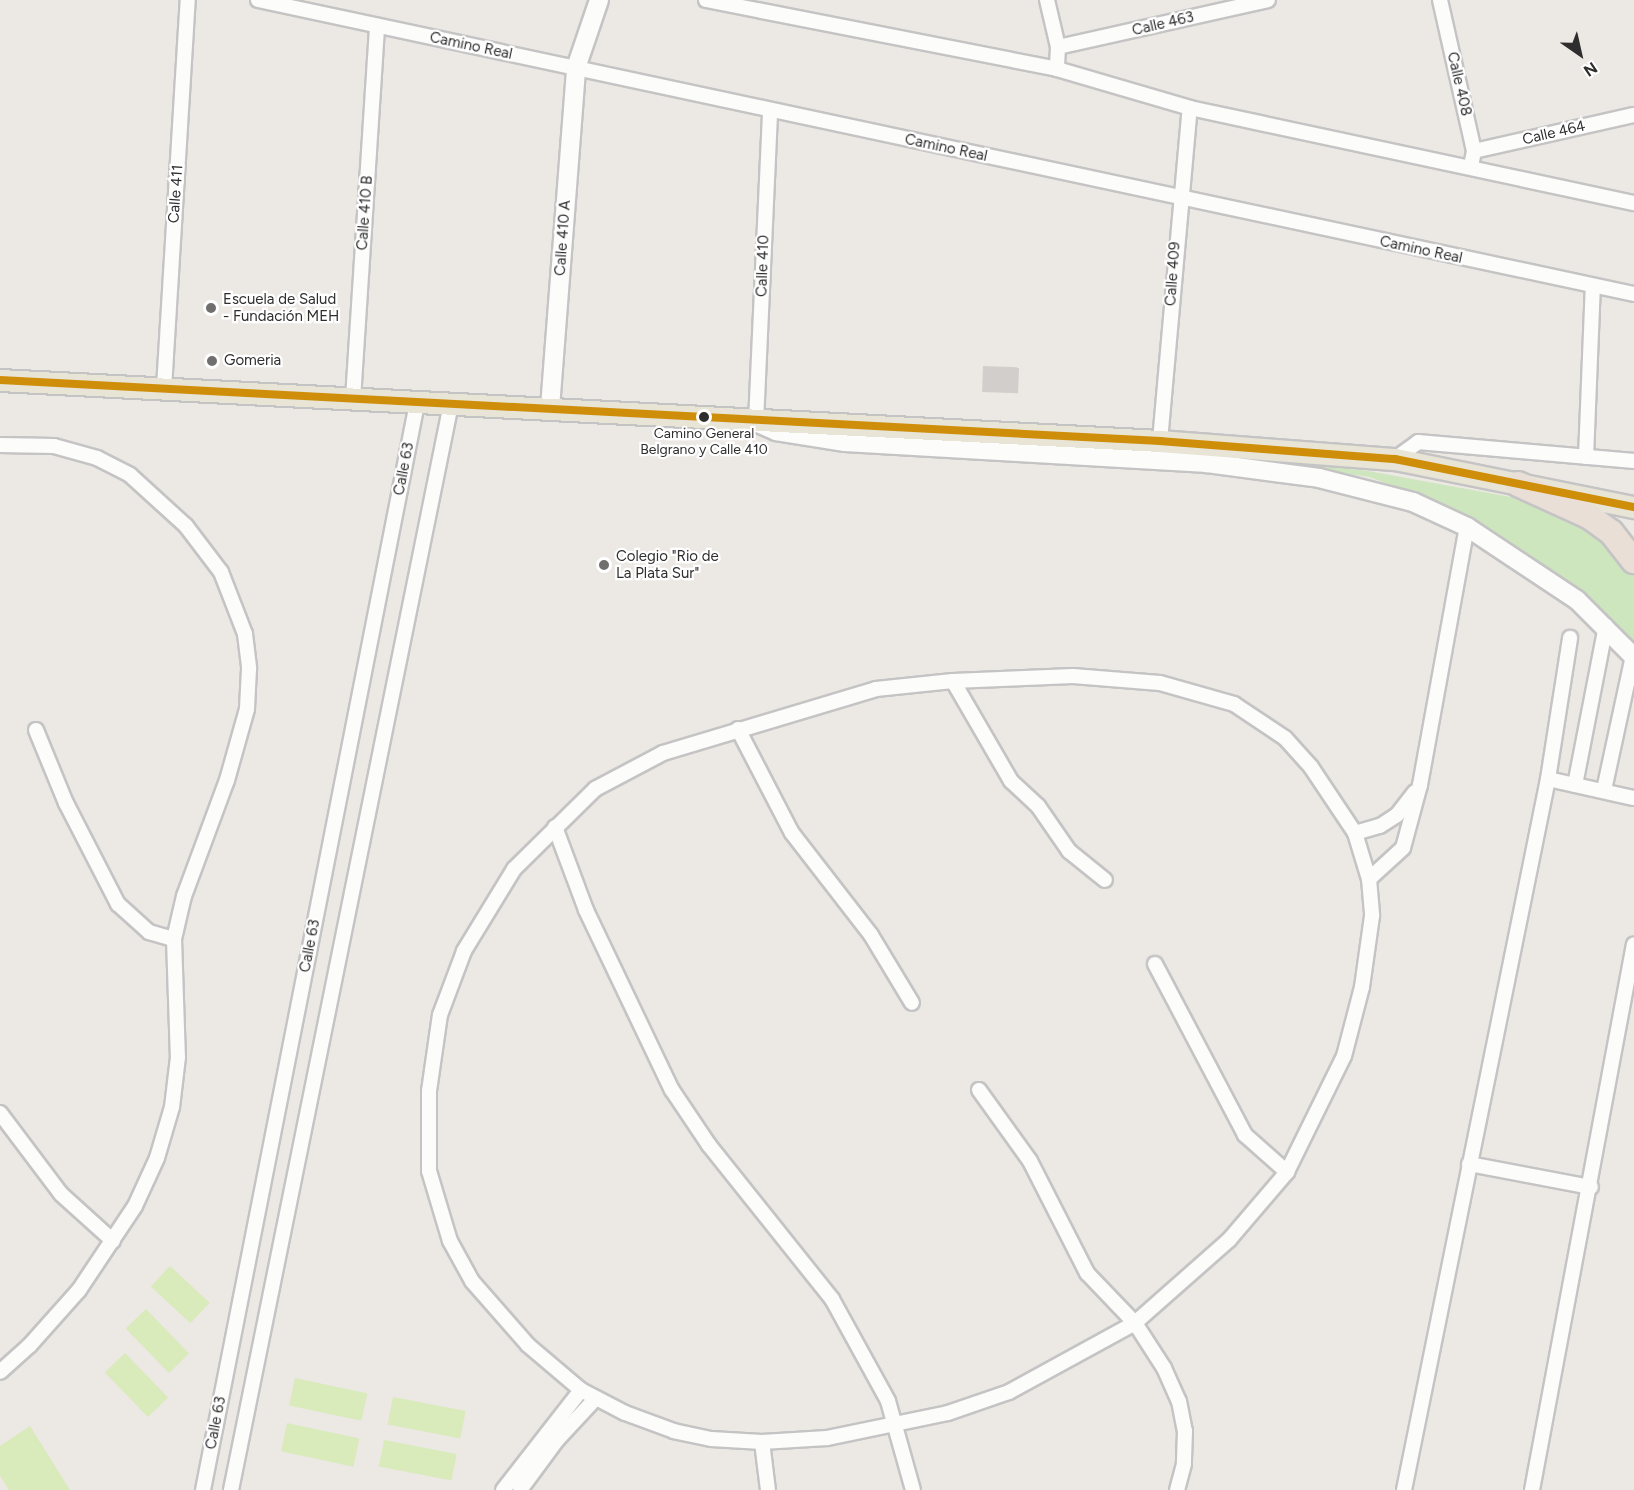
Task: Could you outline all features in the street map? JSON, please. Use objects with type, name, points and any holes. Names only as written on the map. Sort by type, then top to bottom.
[{"type":"highway","points":[[1508,481],[1590,517],[1611,532],[1634,561]]},
{"type":"main road","points":[[0,380],[550,408],[756,422],[1160,441],[1203,454],[1395,459],[1634,507]]},
{"type":"main road","points":[[1508,481],[1569,483],[1634,494]]},
{"type":"street","name":"Calle 411","points":[[164,388],[188,0]]},
{"type":"street","name":"Camino Real","points":[[258,0],[1179,199],[1634,294]]},
{"type":"street","points":[[576,68],[599,0]]},
{"type":"street","points":[[706,0],[1057,69],[1190,108],[1634,203]]},
{"type":"street","points":[[1047,0],[1058,48],[1057,69]]},
{"type":"street","name":"Calle 463","points":[[1058,48],[1268,0]]},
{"type":"street","name":"Calle 408","points":[[1440,0],[1474,152],[1471,168]]},
{"type":"street","name":"Calle 410 B","points":[[353,399],[377,26]]},
{"type":"street","name":"Calle 410 A","points":[[550,408],[576,68]]},
{"type":"street","name":"Calle 409","points":[[1160,441],[1179,199],[1190,108]]},
{"type":"street","name":"Calle 410","points":[[756,422],[770,110]]},
{"type":"street","name":"Calle 464","points":[[1474,152],[1634,116]]},
{"type":"street","points":[[1586,457],[1593,286]]},
{"type":"street","name":"Calle 63","points":[[202,1490],[417,403]]},
{"type":"street","name":"Calle 63","points":[[231,1490],[451,404]]},
{"type":"street","points":[[756,422],[776,431],[845,442],[1203,454],[1319,478],[1413,502],[1467,527],[1577,600],[1606,626],[1634,657],[1604,790]]},
{"type":"street","points":[[1395,459],[1418,442],[1634,461]]},
{"type":"street","points":[[0,446],[54,446],[97,458],[130,476],[186,526],[221,572],[245,634],[249,669],[247,709],[227,780],[184,896],[174,939],[178,1057],[172,1107],[157,1158],[135,1206],[79,1290],[30,1345],[0,1372]]},
{"type":"street","points":[[1369,879],[1403,848],[1420,785],[1467,527]]},
{"type":"street","points":[[1575,785],[1606,626]]},
{"type":"street","points":[[1404,1490],[1548,780],[1570,638]]},
{"type":"street","points":[[1073,676],[1160,683],[1234,704],[1292,745],[1311,767],[1355,834],[1369,879],[1368,951],[1344,1056],[1287,1172],[1229,1240],[1135,1323],[1009,1392],[895,1425],[826,1438],[762,1442],[711,1439],[674,1431],[596,1398],[581,1390],[528,1345],[472,1281],[450,1241],[429,1171],[429,1091],[440,1015],[464,951],[514,869],[595,789],[626,771],[663,753],[876,689],[953,681],[1073,676]]},
{"type":"street","points":[[953,681],[1011,781],[1038,806],[1069,851],[1105,880]]},
{"type":"street","points":[[738,729],[792,833],[871,935],[912,1003]]},
{"type":"street","points":[[36,730],[66,802],[118,904],[149,932],[174,939]]},
{"type":"street","points":[[1548,780],[1634,798]]},
{"type":"street","points":[[1355,834],[1380,826],[1397,815],[1420,785]]},
{"type":"street","points":[[555,827],[586,910],[672,1090],[709,1145],[832,1299],[888,1401],[913,1490]]},
{"type":"street","points":[[1532,1490],[1591,1187],[1634,944]]},
{"type":"street","points":[[1155,964],[1245,1135],[1287,1172]]},
{"type":"street","points":[[979,1090],[1030,1161],[1087,1273],[1135,1323],[1164,1368],[1179,1401],[1185,1431],[1184,1464],[1177,1490]]},
{"type":"street","points":[[0,1113],[61,1194],[113,1241]]},
{"type":"street","points":[[1469,1164],[1591,1187]]},
{"type":"street","points":[[502,1490],[581,1390]]},
{"type":"street","points":[[520,1490],[557,1440],[596,1398]]},
{"type":"street","points":[[762,1442],[768,1490]]},
{"type":"green space","points":[[1252,459],[1368,471],[1528,500],[1604,537],[1634,573],[1634,645],[1590,598],[1502,538],[1435,501],[1369,477]]},
{"type":"green space","points":[[170,1266],[209,1303],[190,1323],[151,1286]]},
{"type":"green space","points":[[146,1309],[189,1354],[169,1373],[126,1328]]},
{"type":"green space","points":[[125,1353],[168,1398],[148,1417],[105,1372]]},
{"type":"green space","points":[[295,1378],[367,1393],[362,1421],[289,1405]]},
{"type":"green space","points":[[393,1397],[466,1411],[460,1439],[388,1424]]},
{"type":"green space","points":[[287,1423],[359,1438],[353,1467],[281,1451]]},
{"type":"green space","points":[[30,1426],[70,1490],[9,1490],[0,1476],[0,1446]]},
{"type":"green space","points":[[384,1440],[457,1454],[451,1481],[379,1467]]},
{"type":"building","points":[[983,366],[1019,367],[1018,393],[982,392]]},
{"type":"transit line","points":[[0,380],[1160,441],[1395,459],[1634,507]]},
{"type":"place","name":"Escuela de Salud - Fundación MEH","points":[[211,308]]},
{"type":"place","name":"Gomeria","points":[[212,361]]},
{"type":"place","name":"Camino General Belgrano y Calle 410","points":[[704,417]]},
{"type":"place","name":"Colegio \"Rio de La Plata Sur\"","points":[[604,565]]}]
